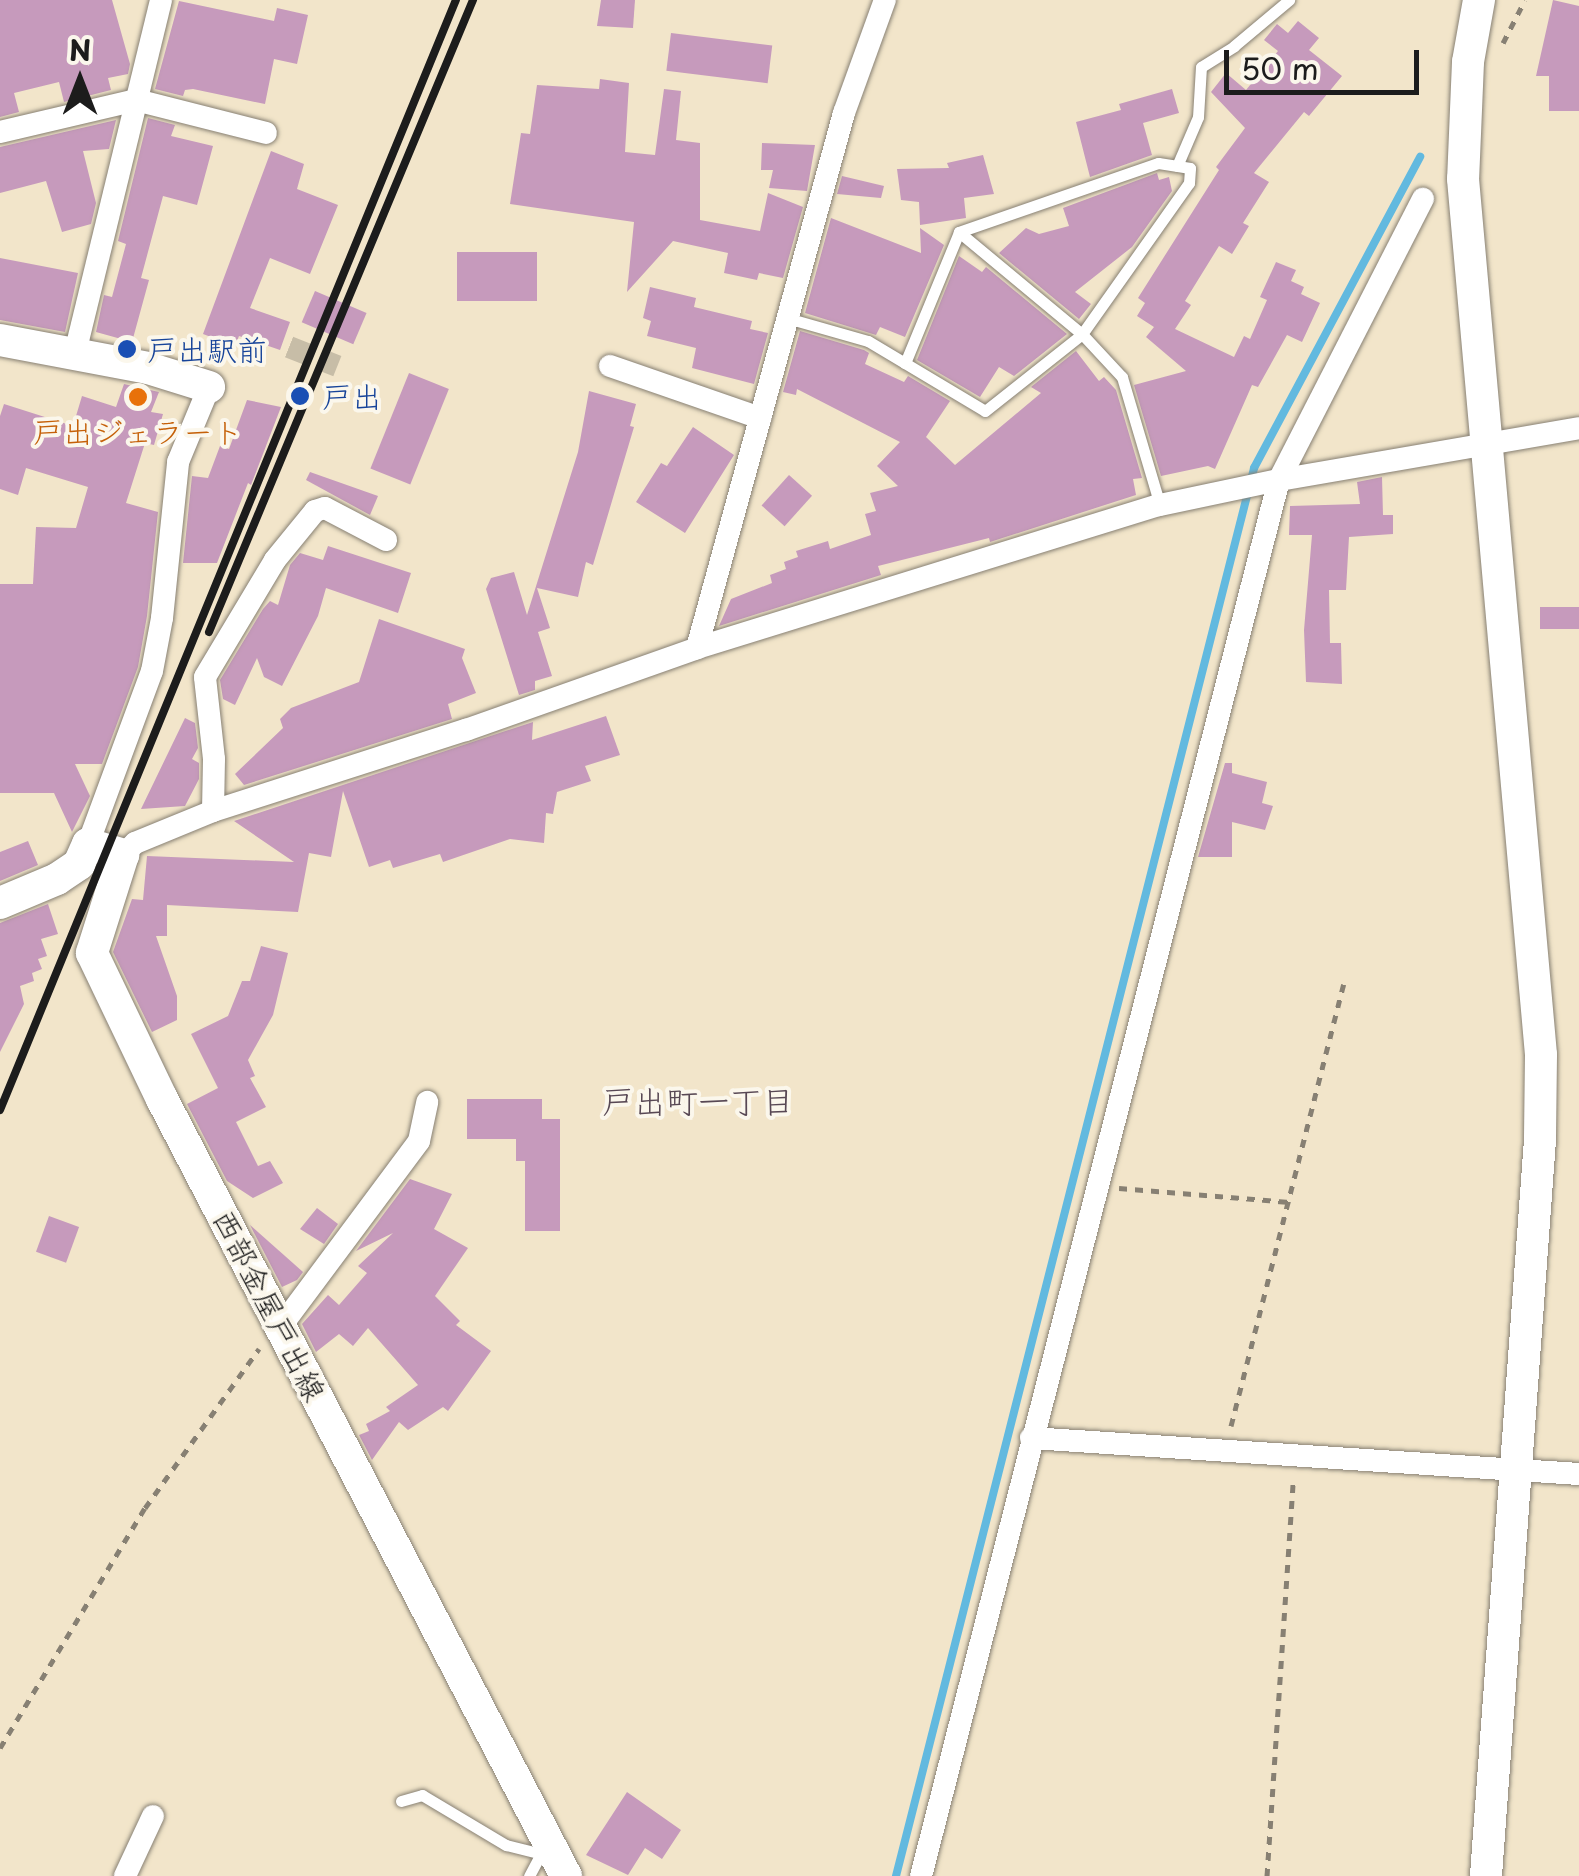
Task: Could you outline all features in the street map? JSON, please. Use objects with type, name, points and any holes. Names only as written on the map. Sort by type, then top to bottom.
[{"type":"street","points":[[75,353],[161,0]]},
{"type":"street","points":[[697,648],[844,113],[885,0]]},
{"type":"street","points":[[1479,0],[1468,62],[1463,179],[1541,1055],[1540,1140],[1486,1876]]},
{"type":"street","points":[[0,132],[136,100],[266,134]]},
{"type":"street","points":[[922,1876],[1270,482],[1423,199]]},
{"type":"street","points":[[0,340],[75,353],[209,387],[178,462],[162,618],[152,672],[80,864],[57,879],[0,903]]},
{"type":"street","points":[[610,366],[760,418]]},
{"type":"street","points":[[88,844],[123,855],[135,843],[214,811],[466,730],[697,648],[1160,505],[1579,428]]},
{"type":"street","points":[[214,811],[205,678],[275,560],[315,511],[325,508],[386,540]]},
{"type":"street","name":"西部金屋戸出線","points":[[123,855],[92,953],[162,1100],[285,1331],[544,1850],[566,1876]]},
{"type":"street","points":[[285,1331],[419,1141],[427,1102]]},
{"type":"street","points":[[1032,1438],[1295,1452],[1579,1474]]},
{"type":"street","points":[[127,1875],[154,1816]]},
{"type":"lane","points":[[1177,166],[1198,117],[1200,67],[1234,46],[1289,0]]},
{"type":"lane","points":[[787,318],[850,334],[985,411],[1082,334],[1190,183],[1190,168],[1158,163],[959,232],[905,363]]},
{"type":"lane","points":[[959,232],[1082,334],[1129,390],[1160,505]]},
{"type":"lane","points":[[400,1801],[422,1795],[506,1845],[544,1850],[529,1876]]},
{"type":"path","points":[[1226,1449],[1344,984]]},
{"type":"path","points":[[1096,1186],[1289,1202]]},
{"type":"path","points":[[0,1748],[145,1508],[212,1410],[262,1346],[285,1331]]},
{"type":"path","points":[[1267,1876],[1295,1452]]},
{"type":"building","points":[[0,0],[112,0],[130,64],[128,74],[108,78],[111,90],[64,102],[59,82],[14,93],[19,112],[0,117]]},
{"type":"building","points":[[601,0],[635,0],[633,28],[597,26]]},
{"type":"building","points":[[1553,0],[1579,6],[1579,111],[1549,111],[1549,76],[1536,76]]},
{"type":"building","points":[[179,1],[274,21],[277,8],[308,15],[297,64],[274,59],[265,104],[193,89],[185,90],[183,96],[155,89]]},
{"type":"building","points":[[1298,21],[1319,38],[1309,50],[1342,76],[1309,116],[1304,112],[1254,173],[1269,182],[1243,223],[1249,226],[1232,254],[1219,246],[1185,301],[1191,305],[1175,329],[1234,357],[1244,336],[1250,339],[1267,300],[1260,297],[1276,262],[1296,270],[1291,281],[1304,287],[1301,294],[1320,303],[1302,342],[1287,335],[1258,387],[1252,385],[1215,469],[1208,466],[1161,476],[1134,385],[1186,371],[1146,337],[1154,327],[1137,316],[1145,303],[1138,298],[1219,170],[1216,167],[1245,128],[1211,92],[1226,73],[1246,90],[1278,51],[1264,40],[1277,24],[1288,33]]},
{"type":"building","points":[[671,33],[772,45],[768,83],[666,71]]},
{"type":"building","points":[[600,79],[629,83],[625,152],[655,155],[664,89],[681,91],[676,140],[700,143],[700,220],[760,231],[768,193],[803,207],[783,278],[759,273],[757,280],[724,273],[728,253],[673,241],[627,292],[634,222],[510,204],[521,133],[530,134],[537,85],[599,89]]},
{"type":"building","points":[[1172,89],[1179,113],[1143,123],[1152,155],[1090,177],[1076,122],[1121,110],[1119,104]]},
{"type":"building","points":[[148,118],[175,125],[171,136],[213,146],[197,205],[163,196],[141,278],[149,280],[132,342],[96,332],[104,295],[112,297],[126,244],[118,241]]},
{"type":"building","points":[[116,120],[109,149],[83,151],[96,203],[91,224],[62,232],[46,181],[0,193],[0,147]]},
{"type":"building","points":[[762,143],[815,145],[807,191],[769,188],[773,170],[761,170]]},
{"type":"building","points":[[271,151],[304,164],[297,189],[338,205],[310,274],[270,258],[250,308],[290,322],[280,350],[239,336],[235,346],[203,334]]},
{"type":"building","points":[[983,155],[994,194],[964,198],[966,218],[920,225],[919,202],[901,200],[897,169],[949,168],[947,163]]},
{"type":"building","points":[[1157,173],[1159,180],[1169,177],[1172,191],[1132,247],[1075,292],[1091,304],[1079,319],[999,253],[1026,228],[1039,234],[1069,226],[1063,208]]},
{"type":"building","points":[[842,176],[884,186],[881,198],[837,194]]},
{"type":"building","points":[[831,218],[921,253],[920,228],[944,245],[905,337],[880,327],[876,335],[805,313]]},
{"type":"building","points":[[457,252],[537,252],[537,301],[457,301]]},
{"type":"building","points":[[959,256],[982,272],[986,267],[1067,334],[1014,376],[999,367],[980,397],[917,360]]},
{"type":"building","points":[[0,258],[78,273],[65,332],[0,320]]},
{"type":"building","points":[[650,287],[696,298],[694,307],[752,321],[750,329],[768,333],[754,384],[692,368],[696,348],[647,336],[651,321],[643,318]]},
{"type":"building","points":[[315,291],[367,313],[353,344],[302,322]]},
{"type":"building","points":[[800,331],[864,350],[869,353],[865,364],[904,382],[908,376],[950,401],[926,437],[955,465],[1041,393],[1031,387],[1076,351],[1099,381],[1104,377],[1116,390],[1142,478],[1133,479],[1136,495],[990,542],[989,538],[878,566],[881,575],[719,626],[731,599],[772,583],[770,575],[786,569],[784,562],[798,557],[796,551],[828,541],[830,549],[871,535],[865,514],[876,511],[870,493],[898,486],[877,466],[900,442],[797,389],[796,395],[783,392]]},
{"type":"building","points":[[409,373],[449,389],[410,485],[370,468]]},
{"type":"building","points":[[124,384],[159,392],[151,412],[163,414],[154,445],[145,443],[126,503],[158,512],[147,616],[138,667],[102,764],[75,764],[90,796],[72,832],[54,793],[0,793],[0,584],[33,584],[36,527],[76,528],[88,487],[26,468],[18,495],[0,489],[0,416],[4,404],[73,426],[82,396],[116,407]]},
{"type":"building","points":[[589,391],[636,404],[630,426],[634,427],[593,565],[586,562],[578,597],[537,588],[550,628],[538,632],[552,676],[535,681],[535,690],[519,695],[486,589],[491,578],[514,572],[527,615],[578,452]]},
{"type":"building","points":[[247,400],[281,407],[251,485],[248,483],[217,563],[183,563],[192,476],[208,478],[220,446],[229,449]]},
{"type":"building","points":[[693,427],[734,455],[685,533],[636,502],[661,463],[667,466]]},
{"type":"building","points":[[310,472],[378,496],[370,515],[306,480]]},
{"type":"building","points":[[789,475],[812,496],[785,526],[762,505]]},
{"type":"building","points":[[1382,477],[1383,515],[1393,515],[1393,534],[1349,537],[1346,590],[1329,590],[1330,643],[1341,643],[1342,684],[1306,682],[1304,630],[1312,535],[1289,535],[1290,506],[1360,504],[1357,482]]},
{"type":"building","points":[[328,546],[411,573],[398,613],[326,588],[318,616],[282,686],[264,677],[257,658],[235,705],[223,699],[220,680],[263,609],[270,601],[278,605],[290,565],[300,553],[323,560]]},
{"type":"building","points":[[1540,607],[1579,607],[1579,629],[1540,629]]},
{"type":"building","points":[[379,619],[465,649],[462,658],[476,693],[448,704],[452,719],[244,785],[235,774],[283,728],[280,719],[291,708],[359,682]]},
{"type":"building","points":[[606,716],[620,755],[585,766],[591,781],[557,792],[553,814],[546,813],[544,843],[510,839],[443,862],[440,854],[393,868],[390,860],[369,867],[343,791],[331,857],[309,853],[298,912],[167,905],[167,936],[156,936],[177,996],[177,1020],[152,1032],[113,952],[132,899],[143,900],[147,856],[294,862],[234,821],[533,722],[532,740]]},
{"type":"building","points":[[185,718],[195,723],[198,748],[192,759],[199,763],[199,779],[185,806],[141,809]]},
{"type":"building","points":[[1225,763],[1232,763],[1232,773],[1267,782],[1262,803],[1273,806],[1265,830],[1232,822],[1232,857],[1198,857]]},
{"type":"building","points":[[28,841],[38,865],[0,881],[0,852]]},
{"type":"building","points":[[48,904],[58,934],[41,939],[47,956],[38,959],[42,969],[32,973],[34,981],[20,986],[24,1004],[0,1052],[0,923]]},
{"type":"building","points":[[261,946],[288,953],[273,1015],[248,1060],[255,1076],[250,1078],[266,1107],[236,1122],[258,1166],[270,1161],[283,1183],[253,1198],[227,1181],[187,1104],[218,1088],[191,1034],[228,1016],[242,981],[250,981]]},
{"type":"building","points":[[467,1099],[542,1099],[542,1119],[560,1119],[560,1231],[525,1231],[525,1161],[516,1161],[516,1139],[467,1139]]},
{"type":"building","points":[[410,1179],[452,1194],[434,1229],[468,1248],[435,1296],[460,1321],[456,1325],[491,1351],[448,1411],[443,1407],[408,1430],[399,1422],[372,1460],[359,1435],[369,1431],[366,1424],[390,1411],[386,1407],[418,1385],[368,1328],[353,1346],[339,1334],[316,1352],[302,1324],[328,1295],[339,1305],[367,1273],[358,1266],[393,1233],[356,1251]]},
{"type":"building","points":[[317,1208],[338,1224],[324,1244],[300,1229]]},
{"type":"building","points":[[49,1216],[79,1227],[66,1263],[36,1252]]},
{"type":"building","points":[[250,1225],[303,1272],[297,1280],[282,1287]]},
{"type":"building","points":[[627,1792],[681,1830],[662,1859],[645,1848],[628,1875],[586,1855]]},
{"type":"waterway","points":[[896,1876],[1254,468],[1420,157]]},
{"type":"tunnel","points":[[289,347],[337,366]]},
{"type":"railway","points":[[0,1110],[456,0]]},
{"type":"railway","points":[[209,632],[473,0]]},
{"type":"place","name":"戸出駅前","points":[[127,349]]},
{"type":"place","name":"戸出","points":[[300,396]]},
{"type":"place","name":"戸出ジェラート","points":[[138,397]]},
{"type":"district","name":"戸出町一丁目","points":[[698,1100]]}]
